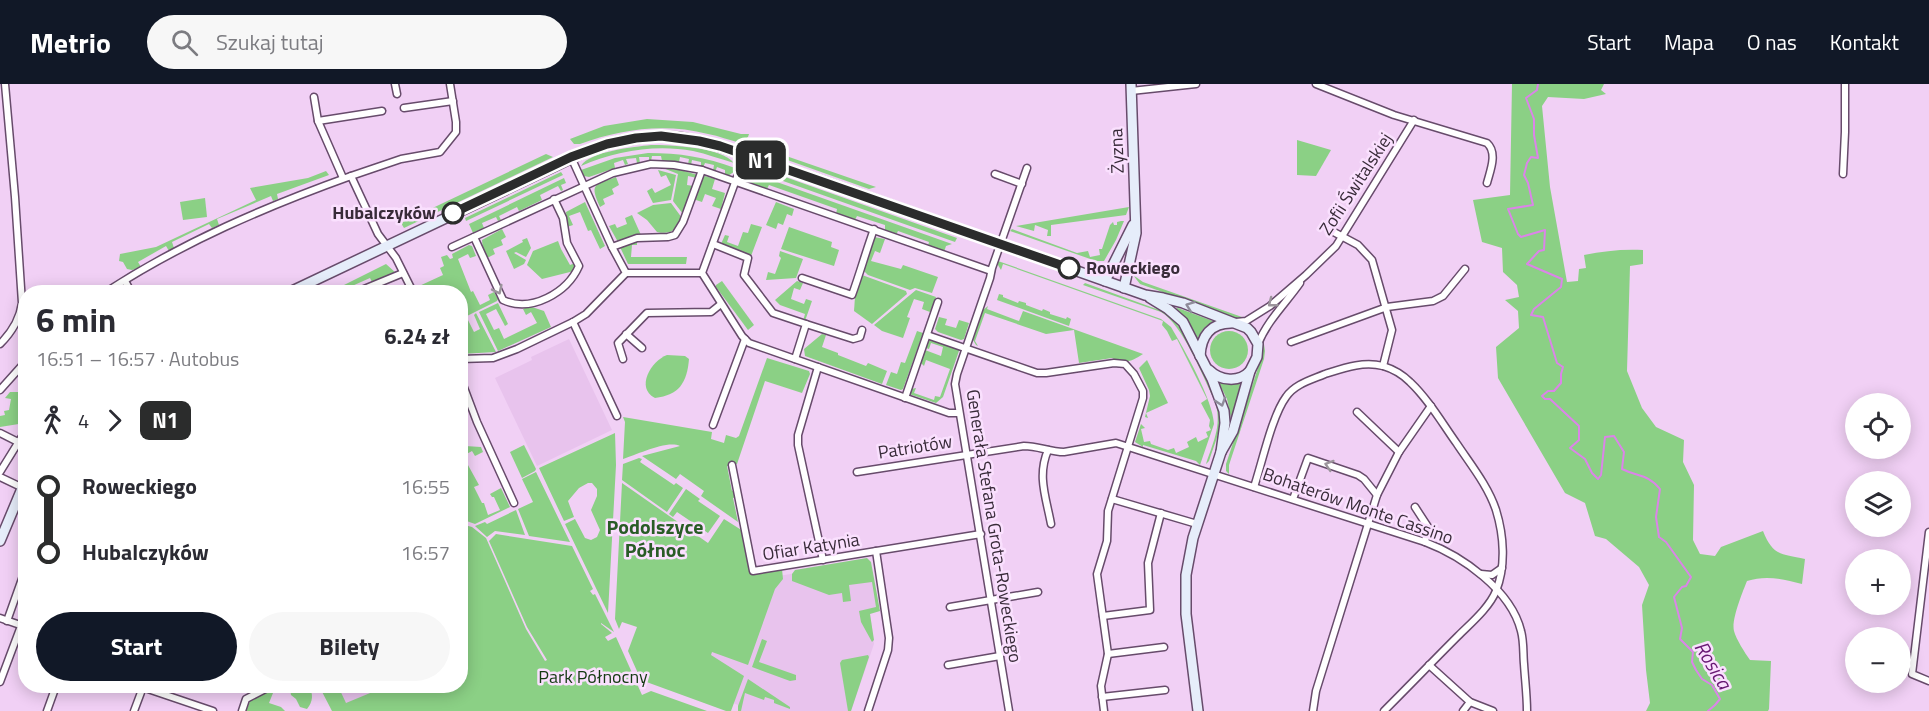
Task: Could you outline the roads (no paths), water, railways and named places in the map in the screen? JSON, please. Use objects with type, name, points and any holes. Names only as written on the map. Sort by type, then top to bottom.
[{"type":"street","points":[[5,84],[21,285]]},
{"type":"street","points":[[395,84],[396,94]]},
{"type":"street","points":[[117,285],[228,224],[270,206],[401,159],[440,152],[456,132],[450,84]]},
{"type":"street","points":[[1131,87],[1196,84]]},
{"type":"street","points":[[1316,84],[1394,115],[1476,139],[1491,147],[1493,159],[1487,183]]},
{"type":"street","points":[[1843,174],[1845,84]]},
{"type":"street","name":"Żyzna","points":[[1124,288],[1136,236],[1131,87]]},
{"type":"street","points":[[314,97],[318,121],[344,178]]},
{"type":"street","points":[[404,108],[453,101]]},
{"type":"street","points":[[318,121],[382,111]]},
{"type":"street","name":"Zofii Świtalskiej","points":[[1234,323],[1246,321],[1270,306],[1306,275],[1342,237],[1414,120]]},
{"type":"street","points":[[305,285],[571,157],[619,141],[661,136],[699,141],[745,154],[1124,288],[1183,303],[1247,328],[1258,344]]},
{"type":"street","points":[[702,273],[745,154]]},
{"type":"street","points":[[571,157],[626,273]]},
{"type":"street","points":[[452,247],[613,173],[651,164],[674,165],[702,170],[991,271]]},
{"type":"street","name":"Generała Stefana Grota-Roweckiego","points":[[1009,711],[956,381],[1027,168]]},
{"type":"street","points":[[612,247],[637,238],[675,235],[683,222],[702,170]]},
{"type":"street","points":[[995,174],[1022,184]]},
{"type":"street","points":[[351,176],[378,234],[396,258],[409,285]]},
{"type":"street","points":[[474,237],[503,300],[521,304],[539,302],[548,298],[569,280],[579,266],[567,243],[562,215],[554,199]]},
{"type":"street","name":"Żyzna","points":[[1105,281],[1128,238],[1135,217]]},
{"type":"street","points":[[802,278],[852,295],[874,229]]},
{"type":"street","points":[[1330,230],[1358,245],[1372,260],[1392,330],[1383,366]]},
{"type":"street","points":[[712,244],[748,258],[744,275],[773,313],[853,339],[860,337],[862,330]]},
{"type":"street","points":[[1291,342],[1387,307],[1433,301],[1443,296],[1465,269]]},
{"type":"street","points":[[374,285],[403,273]]},
{"type":"street","points":[[468,359],[494,358],[573,322],[586,314],[626,273],[702,273]]},
{"type":"street","points":[[702,273],[745,339],[750,343],[905,398],[951,413],[960,413]]},
{"type":"street","points":[[1221,452],[1233,431],[1264,329],[1283,308],[1306,275]]},
{"type":"street","points":[[125,280],[128,285]]},
{"type":"street","points":[[1145,295],[1168,309],[1183,322],[1206,366],[1224,411],[1225,423],[1221,452],[1197,524],[1187,566],[1185,600],[1198,711]]},
{"type":"street","points":[[905,398],[938,302]]},
{"type":"street","points":[[623,359],[618,343],[646,313],[711,312],[722,304]]},
{"type":"street","points":[[0,344],[11,331],[18,316]]},
{"type":"street","points":[[573,322],[617,416]]},
{"type":"street","points":[[1200,356],[1202,342],[1208,331],[1219,324],[1234,323]]},
{"type":"street","points":[[795,359],[807,324]]},
{"type":"street","points":[[626,334],[642,348]]},
{"type":"street","points":[[927,335],[1042,373],[1114,363],[1125,364],[1134,374],[1143,391],[1139,414],[1108,511],[1107,541],[1097,574],[1108,654],[1101,686],[1104,711]]},
{"type":"street","points":[[713,425],[745,339]]},
{"type":"street","points":[[1206,366],[1214,375],[1227,379],[1240,378],[1250,371]]},
{"type":"street","points":[[1254,487],[1278,413],[1288,394],[1297,386],[1348,366],[1383,366],[1402,375],[1431,406],[1492,499],[1501,535],[1503,568],[1496,591],[1472,622],[1384,711]]},
{"type":"street","points":[[818,367],[798,435],[798,445],[822,560]]},
{"type":"street","points":[[0,390],[18,370]]},
{"type":"street","points":[[468,398],[514,503]]},
{"type":"street","points":[[1313,711],[1316,691],[1341,606],[1377,495],[1399,452],[1431,406]]},
{"type":"street","points":[[1357,412],[1399,452]]},
{"type":"street","points":[[0,432],[18,442],[0,472]]},
{"type":"street","name":"Patriotów","points":[[857,472],[1024,446],[1064,452],[1110,443],[1214,473]]},
{"type":"street","points":[[1048,450],[1041,474],[1051,524]]},
{"type":"street","points":[[1293,499],[1308,458],[1358,475],[1377,495]]},
{"type":"street","name":"Ofiar Katynia","points":[[732,465],[753,571],[981,534]]},
{"type":"street","name":"Bohaterów Monte Cassino","points":[[1214,473],[1425,542],[1453,554],[1481,574],[1514,614],[1521,632],[1527,711]]},
{"type":"street","points":[[0,477],[18,482]]},
{"type":"street","points":[[1,538],[18,496]]},
{"type":"street","points":[[1112,499],[1197,524]]},
{"type":"street","points":[[1415,507],[1428,527],[1425,542]]},
{"type":"street","points":[[1103,616],[1150,610],[1148,563],[1161,513]]},
{"type":"street","points":[[1929,531],[1926,577],[1912,674],[1929,681]]},
{"type":"street","points":[[868,711],[889,643],[889,628],[876,551]]},
{"type":"street","points":[[1481,574],[1492,574],[1503,568]]},
{"type":"street","points":[[950,608],[1038,592]]},
{"type":"street","points":[[7,621],[18,593]]},
{"type":"street","points":[[0,618],[18,625]]},
{"type":"street","points":[[0,682],[18,639]]},
{"type":"street","points":[[1108,654],[1164,647]]},
{"type":"street","points":[[948,665],[1000,656]]},
{"type":"street","points":[[1429,665],[1470,702],[1493,711]]},
{"type":"street","points":[[1102,697],[1165,690]]},
{"type":"street","points":[[47,711],[53,693]]},
{"type":"street","points":[[134,711],[139,693]]},
{"type":"street","points":[[161,693],[213,711]]},
{"type":"street","points":[[242,711],[246,699],[254,693]]},
{"type":"street","points":[[1463,711],[1470,702]]},
{"type":"waterway","name":"Rosica","points":[[1538,84],[1537,90],[1526,98],[1534,119],[1538,158],[1531,157],[1524,175],[1533,205],[1508,209],[1521,237],[1545,230],[1544,250],[1539,251],[1527,264],[1562,279],[1561,287],[1534,309],[1531,315],[1543,317],[1557,363],[1563,367],[1561,383],[1554,391],[1548,391],[1542,396],[1550,399],[1579,426],[1579,440],[1570,448],[1585,459],[1598,479],[1601,475],[1605,437],[1614,436],[1624,452],[1622,469],[1647,478],[1660,489],[1656,517],[1659,537],[1666,542],[1691,577],[1686,586],[1682,587],[1674,597],[1682,628],[1680,639],[1693,652],[1692,662],[1696,670],[1702,679],[1712,685],[1720,699],[1708,711]]},
{"type":"place","name":"Hubalczyków","points":[[453,213]]},
{"type":"place","name":"Roweckiego","points":[[1069,268]]},
{"type":"district","name":"Podolszyce Północ","points":[[655,538]]},
{"type":"park label","name":"Park Północny","points":[[593,677]]}]
